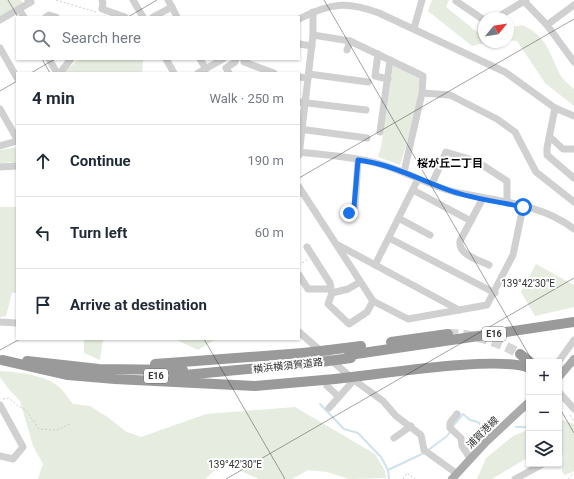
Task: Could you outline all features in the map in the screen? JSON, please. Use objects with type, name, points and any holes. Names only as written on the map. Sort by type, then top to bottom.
[{"type":"highway","name":"横浜横須賀道路","points":[[350,356],[574,322]]},
{"type":"highway","name":"横浜横須賀道路","points":[[3,358],[67,367],[123,370],[207,368],[309,358],[350,356],[574,325]]},
{"type":"highway","points":[[309,358],[329,350],[448,334]]},
{"type":"highway","points":[[520,354],[526,359]]},
{"type":"highway","points":[[3,358],[68,375],[116,380],[255,386],[331,382],[494,364],[511,364],[526,367]]},
{"type":"main road","points":[[562,373],[574,359]]},
{"type":"main road","name":"浦賀港線","points":[[454,476],[470,458],[526,405]]},
{"type":"street","points":[[102,0],[102,9],[122,16]]},
{"type":"street","points":[[134,0],[142,16]]},
{"type":"street","points":[[414,28],[422,0]]},
{"type":"street","points":[[505,12],[524,0],[547,25],[574,62]]},
{"type":"street","points":[[0,20],[31,1]]},
{"type":"street","points":[[456,1],[478,16]]},
{"type":"street","points":[[154,16],[170,3],[176,16]]},
{"type":"street","points":[[300,18],[313,12],[336,5],[360,3],[505,72],[555,108],[574,116]]},
{"type":"street","points":[[547,25],[574,5]]},
{"type":"street","points":[[19,9],[23,16]]},
{"type":"street","points":[[300,141],[302,102],[308,76],[312,46],[313,12]]},
{"type":"street","points":[[313,35],[350,41],[423,76],[422,93],[404,172]]},
{"type":"street","points":[[347,50],[350,41]]},
{"type":"street","points":[[300,44],[312,46]]},
{"type":"street","points":[[0,48],[16,76]]},
{"type":"street","points":[[378,54],[374,76],[388,79]]},
{"type":"street","points":[[50,60],[57,72]]},
{"type":"street","points":[[59,72],[70,60]]},
{"type":"street","points":[[167,60],[173,72]]},
{"type":"street","points":[[201,60],[206,69]]},
{"type":"street","points":[[200,72],[221,60]]},
{"type":"street","points":[[228,72],[226,68],[236,60]]},
{"type":"street","points":[[380,132],[390,60]]},
{"type":"street","points":[[244,62],[271,72]]},
{"type":"street","points":[[300,77],[308,76],[368,82]]},
{"type":"street","points":[[422,93],[450,95],[497,119],[514,132],[523,144],[536,172],[574,202]]},
{"type":"street","points":[[302,102],[366,110]]},
{"type":"street","points":[[555,108],[547,155],[574,178]]},
{"type":"street","points":[[0,109],[16,138]]},
{"type":"street","points":[[301,129],[367,138]]},
{"type":"street","points":[[550,137],[563,149],[574,149]]},
{"type":"street","points":[[0,146],[16,140]]},
{"type":"street","points":[[429,198],[446,152],[476,161],[507,181],[507,203]]},
{"type":"street","points":[[300,153],[372,162],[404,172],[453,192],[507,203],[548,214],[574,229]]},
{"type":"street","points":[[345,216],[352,211],[354,207],[358,160]]},
{"type":"street","points":[[0,168],[16,166]]},
{"type":"street","points":[[375,265],[400,219],[418,179]]},
{"type":"street","points":[[300,189],[373,301],[408,319],[487,305],[495,293],[513,255],[523,207]]},
{"type":"street","points":[[413,190],[471,221]]},
{"type":"street","points":[[306,198],[312,194]]},
{"type":"street","points":[[483,198],[460,241],[460,249],[489,265]]},
{"type":"street","points":[[400,219],[430,235]]},
{"type":"street","points":[[389,238],[495,293]]},
{"type":"street","points":[[336,244],[459,310]]},
{"type":"street","points":[[307,247],[330,283],[331,291],[328,304],[349,324],[366,312],[373,301]]},
{"type":"street","points":[[300,277],[308,289],[331,291],[348,289],[360,282]]},
{"type":"street","points":[[0,322],[16,323]]},
{"type":"street","points":[[300,333],[357,378],[383,401],[396,416],[421,435],[426,452],[454,476]]},
{"type":"street","points":[[560,359],[574,340]]},
{"type":"street","points":[[329,408],[357,378]]},
{"type":"street","points":[[331,382],[339,397]]},
{"type":"street","points":[[562,399],[574,409]]},
{"type":"street","points":[[0,405],[23,447],[13,459],[0,456]]},
{"type":"street","points":[[457,414],[450,423],[452,429],[461,438],[462,446],[470,458]]},
{"type":"street","points":[[394,438],[411,426]]},
{"type":"street","points":[[515,479],[527,476],[539,467]]},
{"type":"path","points":[[56,0],[97,13]]},
{"type":"path","points":[[300,264],[313,257]]},
{"type":"path","points":[[0,399],[9,398],[18,406],[26,410],[39,429],[57,430],[70,424]]},
{"type":"path","points":[[568,479],[574,473]]},
{"type":"path","points":[[403,479],[407,474],[415,479]]},
{"type":"shaded area","points":[[0,0],[20,0],[23,2],[22,6],[0,19]]},
{"type":"shaded area","points":[[432,0],[449,0],[446,7],[478,32],[478,45],[472,46],[428,11]]},
{"type":"shaded area","points":[[522,25],[531,29],[543,40],[561,76],[574,89],[574,106],[545,83],[517,41],[514,41],[514,27]]},
{"type":"shaded area","points":[[78,60],[143,60],[142,72],[64,72]]},
{"type":"shaded area","points":[[393,65],[418,76],[420,80],[414,120],[400,165],[378,157],[381,147]]},
{"type":"shaded area","points":[[16,147],[16,163],[10,162],[0,164],[0,150]]},
{"type":"shaded area","points":[[0,207],[16,207],[16,293],[12,293],[6,316],[0,317]]},
{"type":"shaded area","points":[[536,264],[574,285],[574,307],[535,316],[521,292]]},
{"type":"shaded area","points":[[84,340],[103,340],[100,360],[84,353]]},
{"type":"shaded area","points":[[177,340],[214,340],[198,350]]},
{"type":"shaded area","points":[[0,371],[15,372],[46,379],[58,386],[73,404],[90,406],[109,418],[125,431],[141,437],[206,414],[295,407],[375,454],[385,471],[386,478],[349,479],[327,472],[308,470],[292,479],[259,479],[223,463],[205,479],[38,479],[43,464],[33,446],[20,401],[0,377]]},
{"type":"shaded area","points":[[562,420],[574,424],[574,471],[565,475],[562,472]]},
{"type":"shaded area","points":[[526,430],[526,459],[492,479],[477,479],[486,458],[513,436]]},
{"type":"waterway","points":[[320,404],[344,429],[358,433],[381,457],[388,470],[389,479]]},
{"type":"waterway","points":[[453,426],[463,414],[470,420],[478,422],[489,434]]},
{"type":"waterway","points":[[516,427],[526,427]]},
{"type":"waterway","points":[[427,451],[447,436],[451,430]]},
{"type":"waterway","points":[[388,470],[424,453]]},
{"type":"tunnel","points":[[448,334],[467,335],[486,339],[503,345],[520,354]]},
{"type":"district","name":"桜が丘二丁目","points":[[450,163]]},
{"type":"route","points":[[349,213],[354,207],[358,160],[372,162],[404,172],[453,192],[523,207]]}]
